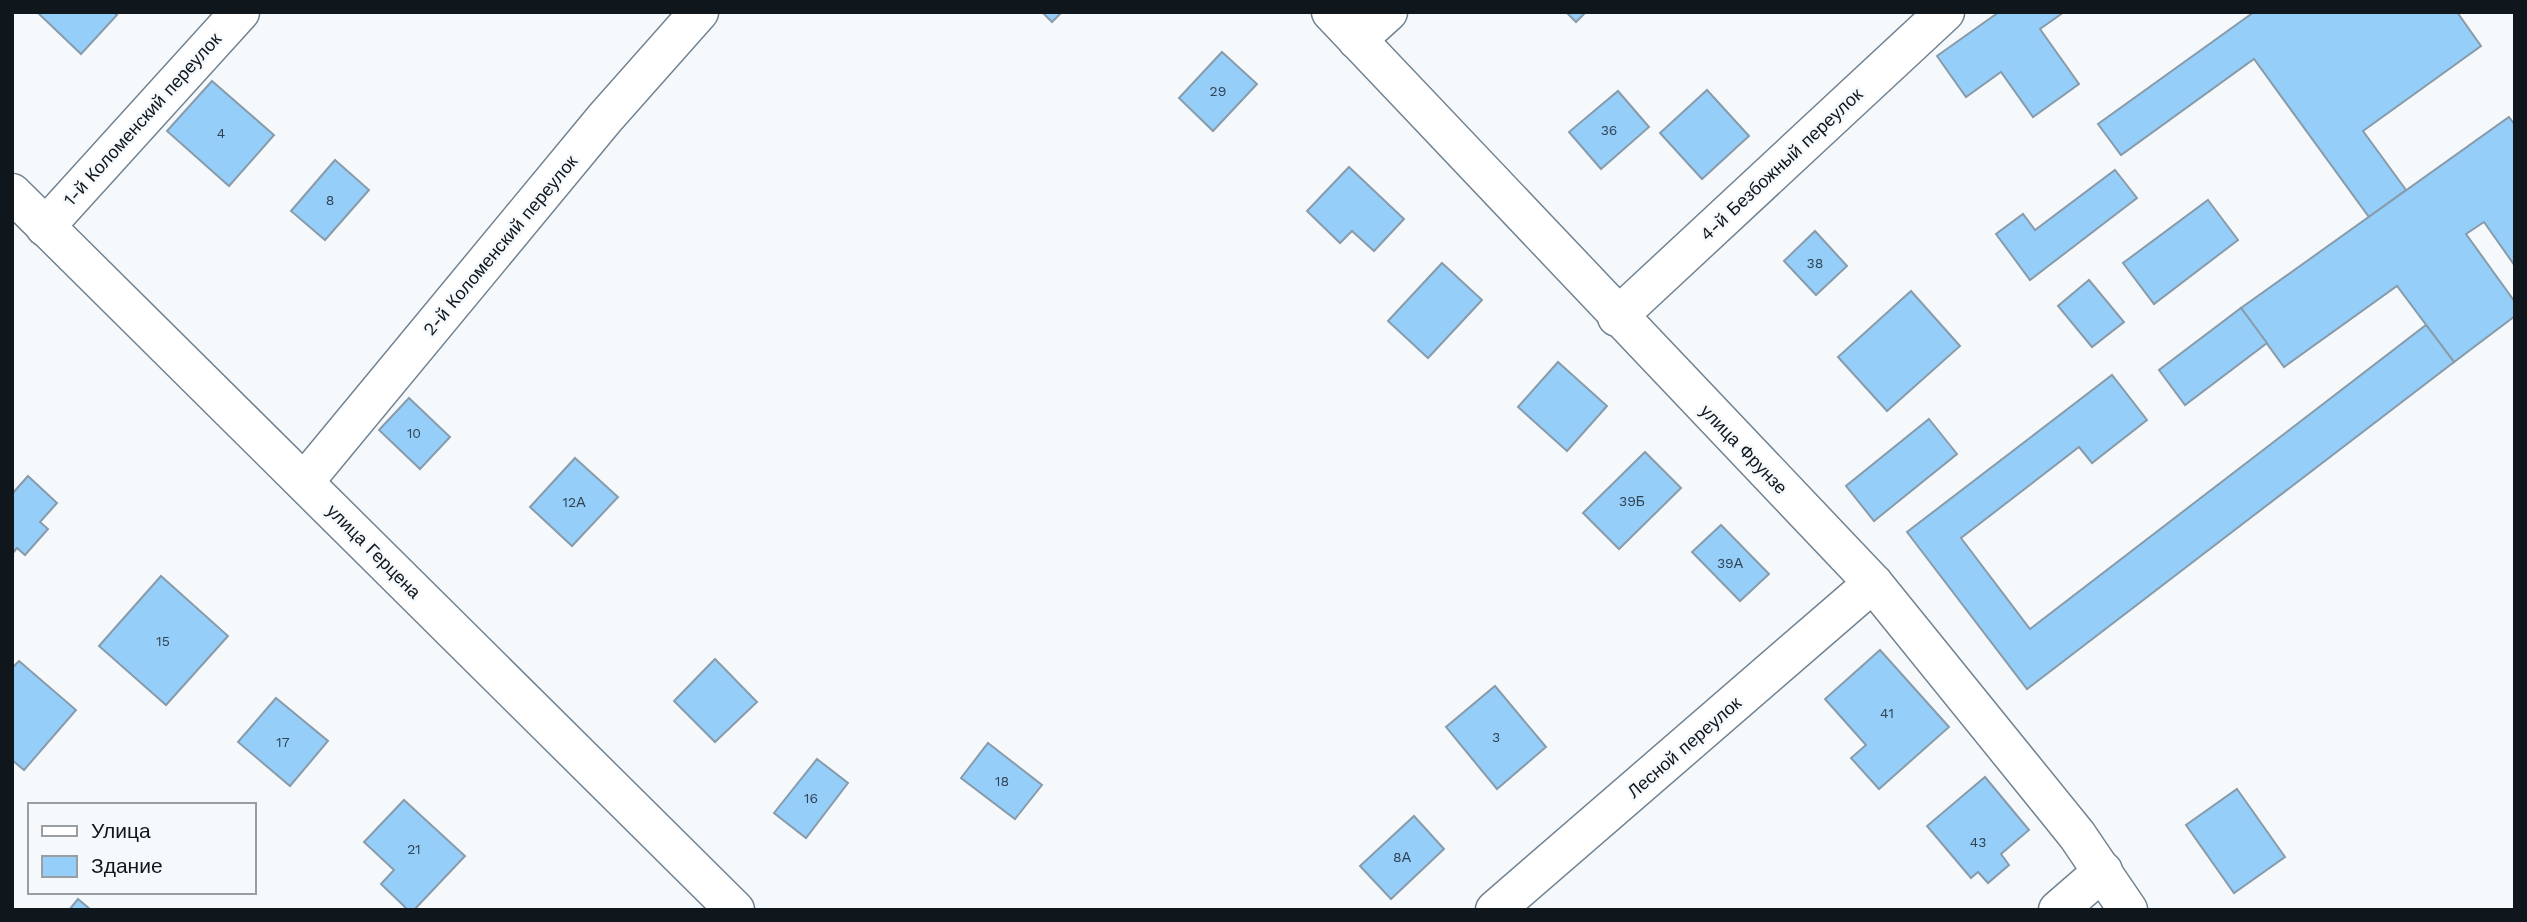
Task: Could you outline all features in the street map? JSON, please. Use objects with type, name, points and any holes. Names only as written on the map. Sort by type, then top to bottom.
[{"type":"street","name":"1-й Коломенский переулок","points":[[45,227],[240,12]]},
{"type":"street","name":"2-й Коломенский переулок","points":[[304,482],[605,118],[699,12]]},
{"type":"street","name":"улица Фрунзе","points":[[1331,12],[1617,317],[1873,583],[2103,871],[2128,910]]},
{"type":"street","points":[[1356,40],[1388,12]]},
{"type":"street","name":"4-й Безбожный переулок","points":[[1617,317],[1945,12]]},
{"type":"street","name":"улица Герцена","points":[[12,193],[735,910]]},
{"type":"street","name":"Лесной переулок","points":[[1496,910],[1873,583]]},
{"type":"street","points":[[2058,910],[2103,871]]},
{"type":"building","points":[[37,12],[113,12],[117,15],[81,54]]},
{"type":"building","points":[[1042,12],[1062,12],[1052,22]]},
{"type":"building","points":[[1566,12],[1586,12],[1576,22]]},
{"type":"building","points":[[1999,12],[2064,12],[2040,29],[2079,84],[2033,117],[2001,72],[1966,97],[1937,56]]},
{"type":"building","points":[[2254,12],[2457,12],[2481,46],[2363,131],[2406,190],[2369,217],[2254,59],[2121,155],[2098,124]]},
{"type":"building","points":[[1222,52],[1257,84],[1213,131],[1179,98]]},
{"type":"building","points":[[212,81],[274,135],[229,186],[167,131]]},
{"type":"building","points":[[1707,90],[1749,136],[1702,179],[1660,133]]},
{"type":"building","points":[[1618,91],[1649,127],[1601,169],[1569,132]]},
{"type":"building","points":[[2509,117],[2515,125],[2515,266],[2484,222],[2466,234],[2515,302],[2515,316],[2454,362],[2397,286],[2284,367],[2241,308]]},
{"type":"building","points":[[335,160],[369,190],[325,240],[291,211]]},
{"type":"building","points":[[1349,167],[1404,219],[1374,251],[1352,231],[1340,243],[1307,211]]},
{"type":"building","points":[[2115,170],[2137,198],[2030,280],[1996,234],[2023,214],[2035,230]]},
{"type":"building","points":[[2208,200],[2238,240],[2154,304],[2123,263]]},
{"type":"building","points":[[1815,231],[1847,266],[1816,295],[1784,261]]},
{"type":"building","points":[[1442,263],[1482,300],[1428,358],[1388,321]]},
{"type":"building","points":[[2089,280],[2124,322],[2092,347],[2058,306]]},
{"type":"building","points":[[1911,291],[1960,346],[1887,411],[1838,357]]},
{"type":"building","points":[[2241,308],[2267,343],[2185,405],[2159,370]]},
{"type":"building","points":[[2426,325],[2454,362],[2027,689],[1907,532],[2112,375],[2147,420],[2092,463],[2079,447],[1961,538],[2030,629]]},
{"type":"building","points":[[1558,362],[1607,406],[1567,451],[1518,407]]},
{"type":"building","points":[[409,398],[450,437],[420,469],[379,430]]},
{"type":"building","points":[[1929,419],[1957,454],[1874,521],[1846,486]]},
{"type":"building","points":[[1645,452],[1681,488],[1619,549],[1583,513]]},
{"type":"building","points":[[575,458],[618,497],[572,546],[530,507]]},
{"type":"building","points":[[28,476],[57,503],[40,522],[48,529],[25,555],[17,548],[12,554],[12,494]]},
{"type":"building","points":[[1721,525],[1769,574],[1740,601],[1692,552]]},
{"type":"building","points":[[161,576],[228,636],[166,705],[99,646]]},
{"type":"building","points":[[1880,650],[1949,727],[1879,789],[1851,758],[1866,745],[1825,699]]},
{"type":"building","points":[[715,659],[757,702],[715,742],[674,701]]},
{"type":"building","points":[[19,661],[76,710],[24,770],[12,760],[12,668]]},
{"type":"building","points":[[1495,686],[1546,747],[1497,789],[1446,727]]},
{"type":"building","points":[[276,698],[328,741],[290,786],[238,742]]},
{"type":"building","points":[[988,743],[1042,785],[1015,819],[961,778]]},
{"type":"building","points":[[817,759],[848,783],[806,838],[774,813]]},
{"type":"building","points":[[1985,777],[2029,830],[2001,854],[2009,865],[1988,883],[1978,872],[1971,878],[1927,826]]},
{"type":"building","points":[[2237,789],[2285,857],[2234,893],[2186,825]]},
{"type":"building","points":[[404,800],[465,856],[414,910],[408,910],[381,884],[394,870],[364,842]]},
{"type":"building","points":[[1414,816],[1444,849],[1391,899],[1360,866]]},
{"type":"building","points":[[78,899],[91,910],[69,910]]}]
